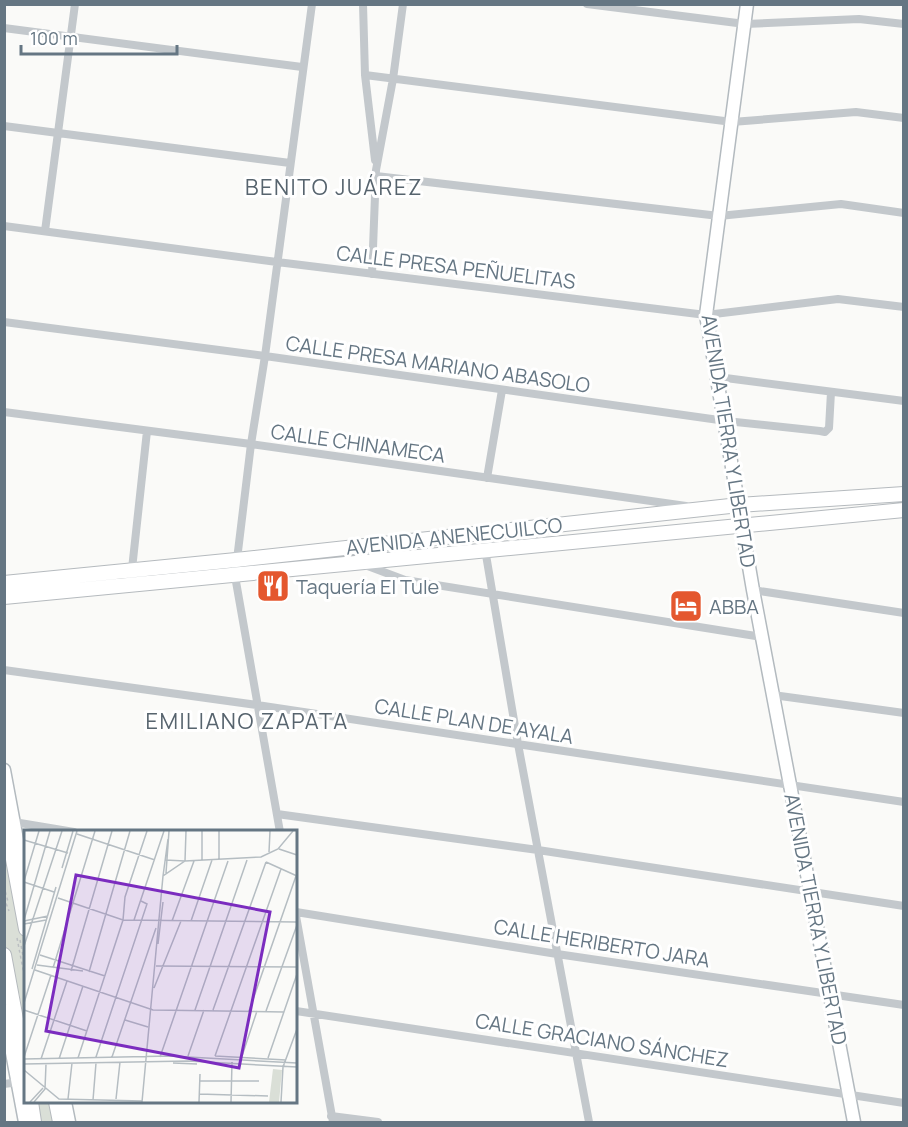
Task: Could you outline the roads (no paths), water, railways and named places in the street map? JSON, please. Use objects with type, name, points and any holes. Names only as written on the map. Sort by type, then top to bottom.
[{"type":"main road","name":"AVENIDA ANENECUILCO","points":[[4,583],[739,505],[903,494]]},
{"type":"main road","name":"AVENIDA ANENECUILCO","points":[[6,598],[485,549],[903,510]]},
{"type":"main road","points":[[4,811],[11,825],[21,930]]},
{"type":"main road","points":[[4,955],[23,1078]]},
{"type":"main road","points":[[31,1103],[34,1122]]},
{"type":"main road","points":[[56,1103],[60,1122]]},
{"type":"street","points":[[45,231],[75,4]]},
{"type":"street","points":[[280,830],[235,576],[312,4]]},
{"type":"street","points":[[363,4],[365,75],[376,173]]},
{"type":"street","points":[[372,274],[376,173],[393,79],[403,4]]},
{"type":"street","points":[[587,4],[745,24],[859,19],[903,24]]},
{"type":"street","name":"AVENIDA TIERRA Y LIBERTAD","points":[[747,4],[706,315],[726,421],[753,590],[854,1122]]},
{"type":"street","points":[[4,28],[302,67]]},
{"type":"street","points":[[365,75],[732,122],[856,112],[903,118]]},
{"type":"street","points":[[4,126],[290,163]]},
{"type":"street","points":[[376,173],[719,216],[841,204],[903,213]]},
{"type":"street","name":"CALLE PRESA PEÑUELITAS","points":[[4,226],[706,315],[838,299],[903,307]]},
{"type":"street","name":"CALLE PRESA MARIANO ABASOLO","points":[[4,322],[726,421],[825,432],[829,428],[831,392]]},
{"type":"street","points":[[718,377],[903,401]]},
{"type":"street","points":[[487,478],[502,390]]},
{"type":"street","name":"CALLE CHINAMECA","points":[[4,412],[251,444],[707,509]]},
{"type":"street","points":[[132,569],[147,431]]},
{"type":"street","points":[[485,549],[518,744],[589,1122]]},
{"type":"street","points":[[359,563],[405,580],[493,596],[762,637]]},
{"type":"street","points":[[753,590],[903,613]]},
{"type":"street","name":"CALLE PLAN DE AYALA","points":[[4,669],[903,802]]},
{"type":"street","points":[[773,695],[903,713]]},
{"type":"street","points":[[4,770],[11,825],[24,880]]},
{"type":"street","points":[[277,814],[538,850],[903,906]]},
{"type":"street","points":[[11,825],[64,830]]},
{"type":"street","name":"CALLE HERIBERTO JARA","points":[[297,912],[557,954],[903,1005]]},
{"type":"street","points":[[297,922],[332,1119],[378,1122]]},
{"type":"street","points":[[4,1010],[23,1078],[24,1100]]},
{"type":"street","name":"CALLE GRACIANO SÁNCHEZ","points":[[297,1011],[903,1103]]},
{"type":"street","points":[[4,1084],[23,1078]]},
{"type":"street","points":[[24,1103],[25,1122]]},
{"type":"street","points":[[65,1103],[69,1122]]},
{"type":"place","name":"Taquería El Tule","points":[[273,586]]},
{"type":"place","name":"ABBA","points":[[686,606]]},
{"type":"district","name":"BENITO JUÁREZ","points":[[334,187]]},
{"type":"district","name":"EMILIANO ZAPATA","points":[[247,721]]}]
